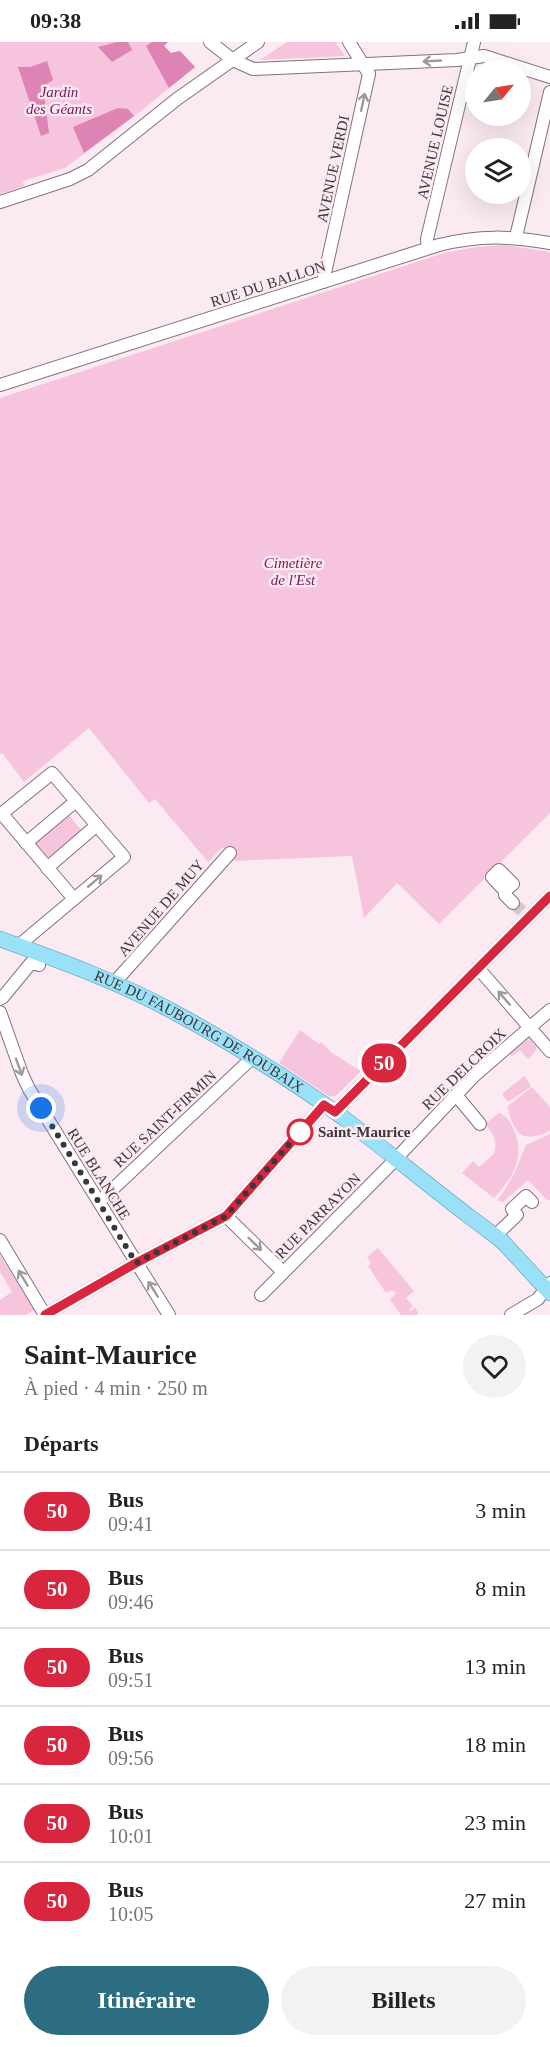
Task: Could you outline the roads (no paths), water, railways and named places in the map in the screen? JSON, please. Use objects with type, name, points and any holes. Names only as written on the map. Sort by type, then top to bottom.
[{"type":"main road","name":"RUE DU FAUBOURG DE ROUBAIX","points":[[0,939],[114,983],[171,1011],[252,1058],[330,1109],[496,1235],[547,1293]]},
{"type":"main road","name":"RUE DU FAUBOURG DE ROUBAIX","points":[[470,1217],[547,1293]]},
{"type":"street","points":[[210,42],[233,60],[253,69],[484,56],[550,77]]},
{"type":"street","points":[[0,202],[70,179],[88,170],[177,99],[258,42]]},
{"type":"street","points":[[350,42],[365,64]]},
{"type":"street","name":"AVENUE LOUISE","points":[[428,248],[427,239],[474,42]]},
{"type":"street","name":"AVENUE VERDI","points":[[323,282],[369,74],[365,64]]},
{"type":"street","points":[[516,237],[550,92]]},
{"type":"street","name":"RUE DU BALLON","points":[[0,385],[428,248],[461,240],[516,237],[550,243]]},
{"type":"street","points":[[18,946],[74,899],[124,857],[52,773],[1,814],[74,899]]},
{"type":"street","points":[[26,843],[76,801]]},
{"type":"street","points":[[47,868],[97,825]]},
{"type":"street","name":"AVENUE DE MUY","points":[[114,983],[230,853]]},
{"type":"street","points":[[506,891],[505,895],[522,910]]},
{"type":"street","points":[[0,1240],[45,1315],[136,1263],[226,1216],[330,1109],[478,968],[522,910],[550,896]]},
{"type":"street","points":[[0,999],[31,963],[39,965]]},
{"type":"street","name":"RUE DELCROIX","points":[[478,968],[550,1051]]},
{"type":"street","points":[[530,1027],[550,1010]]},
{"type":"street","name":"RUE BLANCHE","points":[[0,1012],[25,1081],[169,1315]]},
{"type":"street","name":"RUE DELCROIX","points":[[396,1159],[474,1076],[530,1027]]},
{"type":"street","name":"RUE SAINT-FIRMIN","points":[[99,1202],[252,1058]]},
{"type":"street","points":[[456,1095],[480,1124]]},
{"type":"street","name":"RUE PARRAYON","points":[[261,1295],[396,1159]]},
{"type":"street","points":[[496,1235],[517,1215],[512,1209],[526,1196],[532,1202]]},
{"type":"street","points":[[226,1216],[283,1272]]},
{"type":"street","points":[[511,1315],[547,1293]]},
{"type":"tunnel","points":[[513,903],[522,911]]},
{"type":"place","name":"Saint-Maurice","points":[[300,1132]]},
{"type":"park label","name":"Jardin des Géants","points":[[59,100]]},
{"type":"park label","name":"Cimetière de l'Est","points":[[293,572]]}]
